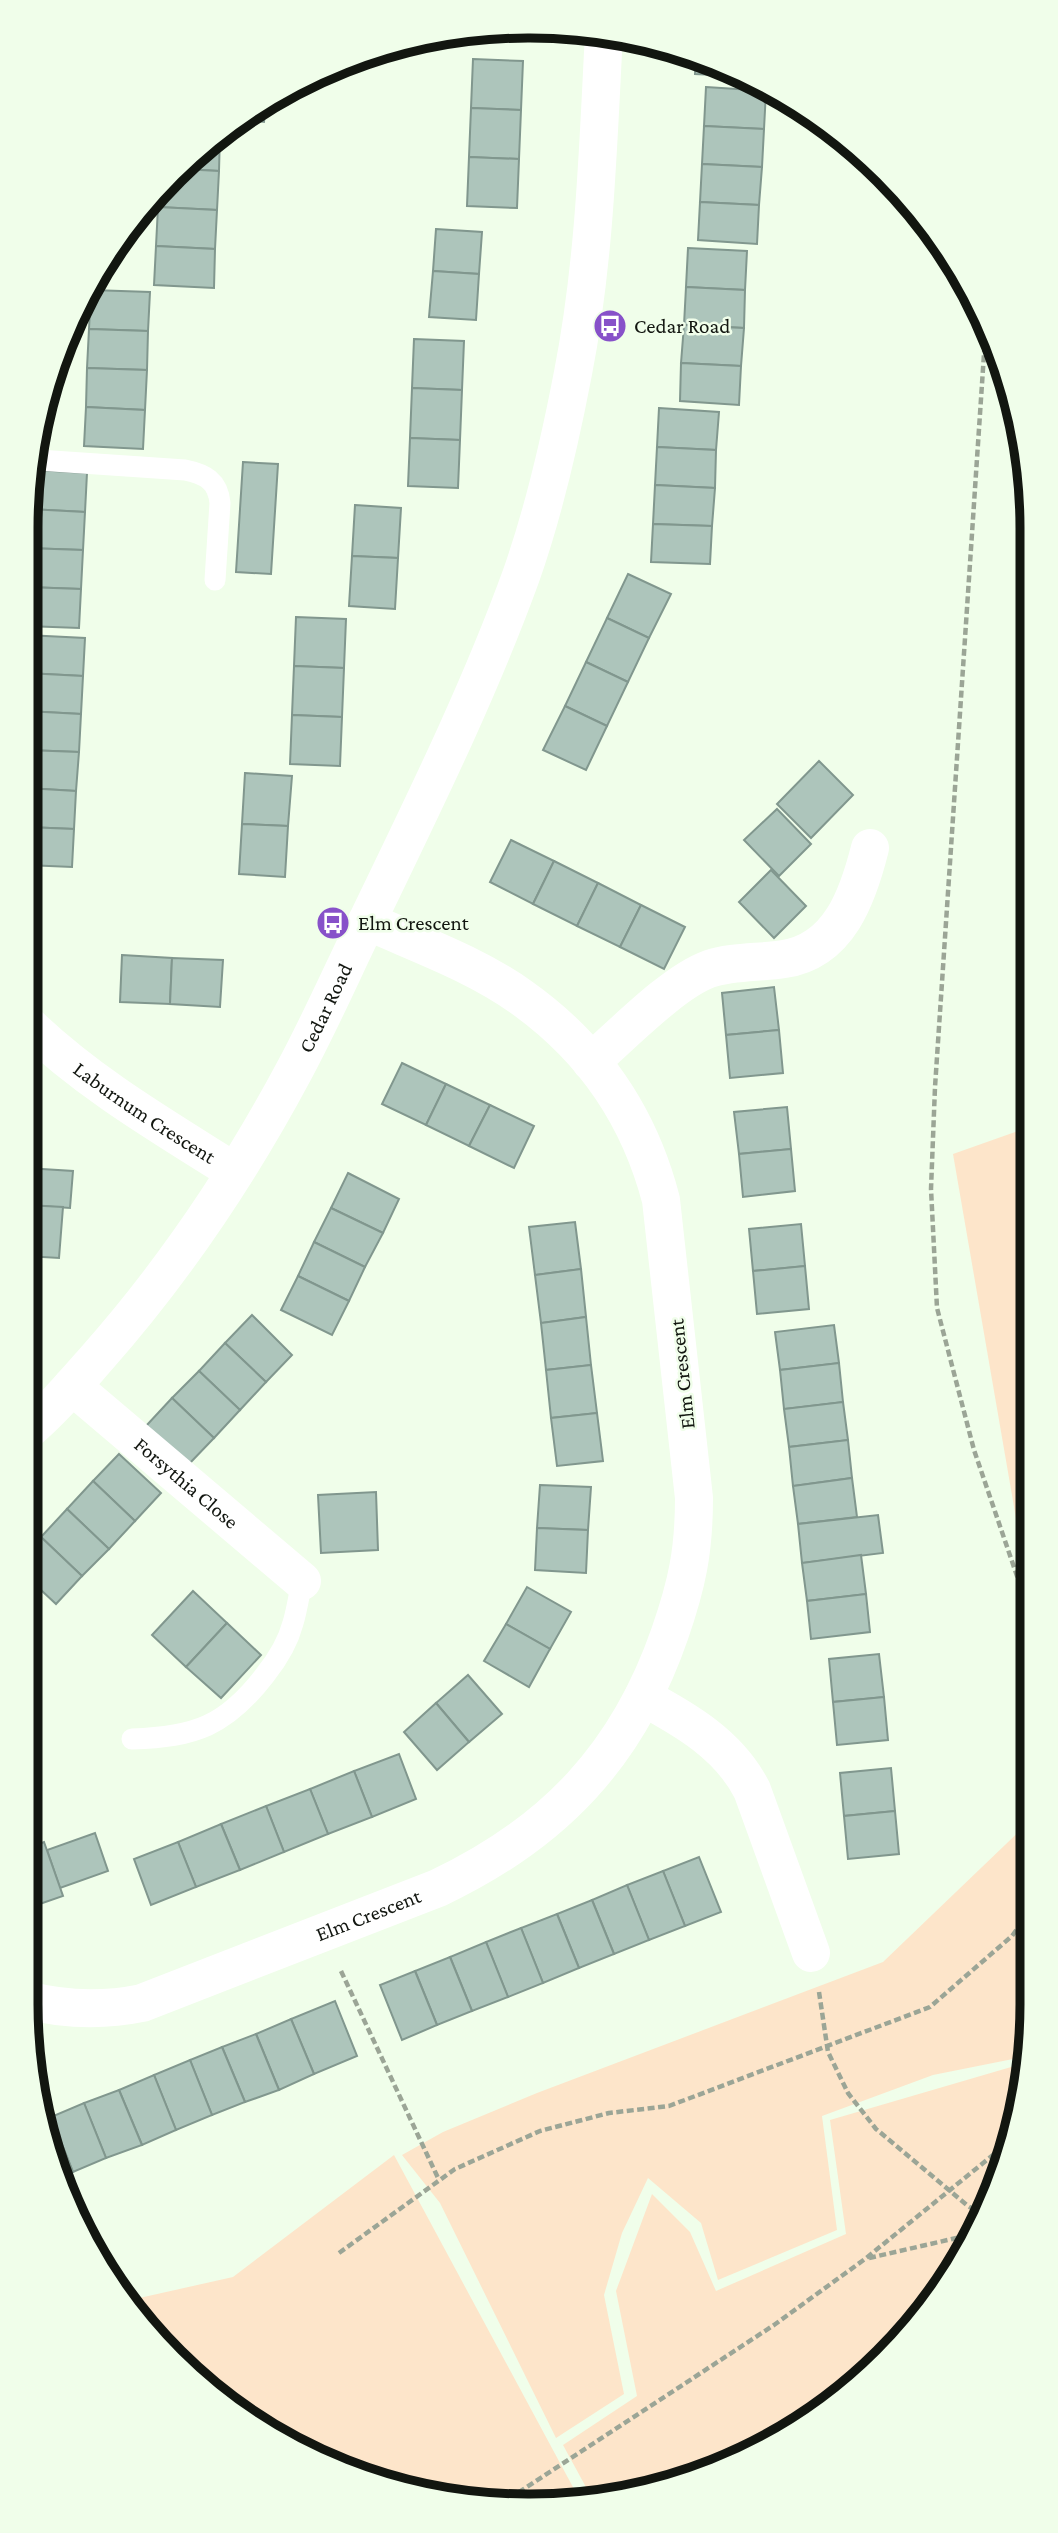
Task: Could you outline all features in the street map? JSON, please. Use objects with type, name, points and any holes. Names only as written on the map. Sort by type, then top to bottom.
[{"type":"street","name":"Cedar Road","points":[[38,1420],[117,1335],[160,1281],[254,1142],[296,1069],[471,701],[522,573],[538,523],[573,373],[587,286],[603,45]]},
{"type":"street","points":[[591,1062],[675,989],[692,978],[710,969],[803,956],[817,948],[831,936],[854,900],[870,848]]},
{"type":"street","name":"Elm Crescent","points":[[38,2002],[86,2009],[117,2008],[142,2003],[438,1888],[479,1869],[514,1846],[543,1824],[594,1773],[616,1744],[653,1680],[688,1574],[694,1539],[694,1498],[669,1255],[661,1199],[638,1131],[621,1101],[591,1062],[557,1026],[520,996],[455,961],[367,921]]},
{"type":"street","name":"Laburnum Crescent","points":[[38,1035],[100,1085],[235,1172]]},
{"type":"street","name":"Forsythia Close","points":[[72,1386],[302,1581]]},
{"type":"street","points":[[643,1697],[714,1740],[743,1772],[752,1790],[811,1954]]},
{"type":"lane","points":[[44,460],[185,470],[208,478],[219,493],[220,503],[215,580]]},
{"type":"lane","points":[[132,1740],[163,1738],[193,1731],[223,1719],[247,1699],[277,1660],[293,1625],[302,1581]]},
{"type":"path","points":[[984,348],[936,1073],[931,1189],[937,1308],[974,1450],[1020,1585]]},
{"type":"path","points":[[339,2253],[455,2169],[540,2131],[609,2113],[669,2106],[930,2007],[1012,1936],[1020,1925]]},
{"type":"path","points":[[322,1933],[439,2180]]},
{"type":"path","points":[[811,1954],[828,2052],[848,2093],[876,2129],[974,2210]]},
{"type":"path","points":[[517,2494],[774,2325],[865,2259],[996,2152]]},
{"type":"path","points":[[865,2259],[960,2237]]},
{"type":"shaded area","points":[[1020,1130],[1020,1541],[953,1154]]},
{"type":"shaded area","points":[[1020,1831],[1020,2004],[1016,2058],[933,2075],[822,2116],[837,2230],[718,2280],[701,2223],[648,2178],[622,2233],[604,2295],[624,2394],[556,2438],[440,2203],[402,2155],[443,2132],[537,2093],[883,1962]]},
{"type":"shaded area","points":[[1015,2066],[1003,2131],[969,2221],[937,2277],[876,2351],[802,2412],[746,2444],[656,2478],[588,2490],[563,2445],[637,2396],[616,2291],[652,2194],[690,2232],[716,2291],[846,2234],[830,2120]]},
{"type":"shaded area","points":[[394,2155],[575,2492],[497,2493],[402,2478],[312,2444],[256,2412],[182,2351],[137,2299],[233,2277]]},
{"type":"building","points":[[473,59],[523,61],[521,110],[471,108]]},
{"type":"building","points":[[695,68],[714,75],[695,74]]},
{"type":"building","points":[[706,87],[747,90],[766,99],[764,129],[704,126]]},
{"type":"building","points":[[471,108],[521,110],[519,159],[469,157]]},
{"type":"building","points":[[704,126],[764,129],[762,167],[702,164]]},
{"type":"building","points":[[220,149],[219,171],[195,170]]},
{"type":"building","points":[[469,157],[519,159],[517,208],[467,206]]},
{"type":"building","points":[[702,164],[762,167],[759,205],[700,202]]},
{"type":"building","points":[[195,170],[219,171],[217,210],[159,207]]},
{"type":"building","points":[[700,202],[759,205],[757,244],[698,240]]},
{"type":"building","points":[[159,207],[217,210],[215,249],[156,246]]},
{"type":"building","points":[[436,229],[482,232],[479,274],[433,271]]},
{"type":"building","points":[[156,246],[215,249],[214,288],[154,285]]},
{"type":"building","points":[[688,248],[747,251],[745,290],[686,287]]},
{"type":"building","points":[[433,271],[479,274],[476,320],[429,317]]},
{"type":"building","points":[[686,287],[745,290],[744,328],[684,325]]},
{"type":"building","points":[[101,290],[150,292],[148,331],[89,329],[90,310]]},
{"type":"building","points":[[684,325],[744,328],[741,366],[681,363]]},
{"type":"building","points":[[89,329],[148,331],[147,370],[87,368]]},
{"type":"building","points":[[414,339],[464,341],[462,390],[412,388]]},
{"type":"building","points":[[681,363],[741,366],[739,405],[680,401]]},
{"type":"building","points":[[87,368],[147,370],[145,410],[86,407]]},
{"type":"building","points":[[412,388],[462,390],[460,440],[410,438]]},
{"type":"building","points":[[86,407],[145,410],[143,449],[84,446]]},
{"type":"building","points":[[659,408],[719,412],[716,450],[657,447]]},
{"type":"building","points":[[410,438],[460,440],[458,488],[408,486]]},
{"type":"building","points":[[657,447],[716,450],[715,488],[655,485]]},
{"type":"building","points":[[243,462],[278,464],[271,574],[236,572]]},
{"type":"building","points":[[42,470],[87,473],[85,512],[39,510]]},
{"type":"building","points":[[655,485],[715,488],[712,526],[653,524]]},
{"type":"building","points":[[355,505],[401,508],[398,558],[352,556]]},
{"type":"building","points":[[39,510],[85,512],[83,550],[38,548]]},
{"type":"building","points":[[653,524],[712,526],[710,564],[651,562]]},
{"type":"building","points":[[38,548],[83,550],[81,589],[38,587]]},
{"type":"building","points":[[352,556],[398,558],[395,609],[349,606]]},
{"type":"building","points":[[628,574],[671,594],[649,638],[607,618]]},
{"type":"building","points":[[38,587],[81,589],[79,628],[38,626]]},
{"type":"building","points":[[296,617],[346,619],[344,668],[294,666]]},
{"type":"building","points":[[607,618],[649,638],[628,682],[586,662]]},
{"type":"building","points":[[38,636],[85,638],[83,676],[38,674]]},
{"type":"building","points":[[586,662],[628,682],[607,726],[565,706]]},
{"type":"building","points":[[294,666],[344,668],[342,717],[292,715]]},
{"type":"building","points":[[38,674],[83,676],[81,714],[38,712]]},
{"type":"building","points":[[565,706],[607,726],[586,770],[543,750]]},
{"type":"building","points":[[38,712],[81,714],[79,752],[38,750]]},
{"type":"building","points":[[292,715],[342,717],[340,766],[290,764]]},
{"type":"building","points":[[38,750],[79,752],[76,791],[38,789]]},
{"type":"building","points":[[819,761],[853,795],[811,838],[777,804]]},
{"type":"building","points":[[245,773],[292,776],[288,826],[242,824]]},
{"type":"building","points":[[38,789],[76,791],[74,829],[38,828]]},
{"type":"building","points":[[777,809],[811,844],[779,876],[744,840]]},
{"type":"building","points":[[242,824],[288,826],[285,877],[239,874]]},
{"type":"building","points":[[38,828],[74,829],[72,867],[38,866]]},
{"type":"building","points":[[511,840],[554,861],[533,904],[490,882]]},
{"type":"building","points":[[554,861],[598,883],[577,926],[533,904]]},
{"type":"building","points":[[771,870],[806,906],[774,938],[739,902]]},
{"type":"building","points":[[598,883],[641,905],[620,947],[577,926]]},
{"type":"building","points":[[641,905],[685,927],[664,969],[620,947]]},
{"type":"building","points":[[122,955],[172,958],[170,1004],[120,1002]]},
{"type":"building","points":[[172,958],[223,960],[220,1007],[170,1004]]},
{"type":"building","points":[[774,987],[779,1030],[726,1035],[722,993]]},
{"type":"building","points":[[779,1030],[783,1073],[730,1078],[726,1035]]},
{"type":"building","points":[[402,1063],[446,1084],[426,1125],[382,1104]]},
{"type":"building","points":[[446,1084],[490,1105],[469,1146],[426,1125]]},
{"type":"building","points":[[490,1105],[534,1126],[514,1168],[469,1146]]},
{"type":"building","points":[[787,1107],[791,1149],[739,1154],[734,1112]]},
{"type":"building","points":[[791,1149],[795,1191],[743,1197],[739,1154]]},
{"type":"building","points":[[38,1169],[73,1171],[70,1208],[38,1206]]},
{"type":"building","points":[[348,1173],[399,1199],[383,1233],[331,1208]]},
{"type":"building","points":[[38,1206],[63,1207],[59,1258],[38,1257]]},
{"type":"building","points":[[331,1208],[383,1233],[365,1267],[314,1242]]},
{"type":"building","points":[[575,1222],[581,1269],[535,1275],[529,1227]]},
{"type":"building","points":[[801,1224],[805,1266],[753,1271],[749,1229]]},
{"type":"building","points":[[314,1242],[365,1267],[349,1301],[298,1276]]},
{"type":"building","points":[[805,1266],[809,1309],[757,1314],[753,1271]]},
{"type":"building","points":[[581,1269],[586,1317],[541,1323],[535,1275]]},
{"type":"building","points":[[298,1276],[349,1301],[332,1335],[281,1310]]},
{"type":"building","points":[[252,1315],[292,1355],[266,1382],[225,1343]]},
{"type":"building","points":[[586,1317],[591,1365],[546,1370],[541,1323]]},
{"type":"building","points":[[834,1325],[839,1363],[780,1370],[775,1332]]},
{"type":"building","points":[[225,1343],[266,1382],[240,1410],[199,1371]]},
{"type":"building","points":[[839,1363],[843,1402],[784,1409],[780,1370]]},
{"type":"building","points":[[591,1365],[597,1413],[551,1418],[546,1370]]},
{"type":"building","points":[[199,1371],[240,1410],[214,1438],[172,1398]]},
{"type":"building","points":[[172,1398],[214,1438],[188,1465],[146,1426]]},
{"type":"building","points":[[843,1402],[848,1440],[789,1447],[784,1409]]},
{"type":"building","points":[[597,1413],[603,1461],[557,1466],[551,1418]]},
{"type":"building","points":[[848,1440],[852,1478],[793,1486],[789,1447]]},
{"type":"building","points":[[119,1454],[161,1493],[135,1521],[93,1481]]},
{"type":"building","points":[[852,1478],[857,1517],[798,1524],[793,1486]]},
{"type":"building","points":[[93,1481],[135,1521],[109,1549],[67,1509]]},
{"type":"building","points":[[540,1485],[591,1487],[588,1530],[537,1528]]},
{"type":"building","points":[[376,1492],[378,1550],[321,1553],[318,1495]]},
{"type":"building","points":[[67,1509],[109,1549],[82,1576],[41,1537]]},
{"type":"building","points":[[878,1515],[883,1553],[802,1563],[798,1524]]},
{"type":"building","points":[[537,1528],[588,1530],[586,1573],[535,1570]]},
{"type":"building","points":[[41,1537],[82,1576],[56,1604],[38,1587],[38,1540]]},
{"type":"building","points":[[861,1555],[866,1594],[807,1601],[802,1563]]},
{"type":"building","points":[[527,1587],[571,1612],[550,1649],[506,1624]]},
{"type":"building","points":[[193,1591],[227,1623],[186,1667],[152,1635]]},
{"type":"building","points":[[866,1594],[870,1632],[811,1639],[807,1601]]},
{"type":"building","points":[[227,1623],[261,1655],[221,1698],[186,1667]]},
{"type":"building","points":[[506,1624],[550,1649],[529,1687],[484,1661]]},
{"type":"building","points":[[879,1654],[884,1697],[833,1702],[829,1659]]},
{"type":"building","points":[[468,1675],[502,1714],[469,1742],[436,1703]]},
{"type":"building","points":[[884,1697],[888,1740],[837,1745],[833,1702]]},
{"type":"building","points":[[436,1703],[469,1742],[437,1770],[404,1732]]},
{"type":"building","points":[[399,1754],[416,1799],[372,1817],[354,1771]]},
{"type":"building","points":[[891,1768],[895,1811],[844,1816],[840,1773]]},
{"type":"building","points":[[354,1771],[372,1817],[328,1834],[310,1789]]},
{"type":"building","points":[[310,1789],[328,1834],[284,1852],[266,1806]]},
{"type":"building","points":[[266,1806],[284,1852],[240,1870],[221,1824]]},
{"type":"building","points":[[895,1811],[899,1854],[848,1859],[844,1816]]},
{"type":"building","points":[[221,1824],[240,1870],[196,1887],[178,1842]]},
{"type":"building","points":[[95,1833],[108,1871],[60,1888],[47,1850]]},
{"type":"building","points":[[44,1842],[63,1896],[38,1905],[38,1844]]},
{"type":"building","points":[[178,1842],[196,1887],[151,1905],[134,1859]]},
{"type":"building","points":[[699,1857],[721,1912],[685,1926],[663,1871]]},
{"type":"building","points":[[663,1871],[685,1926],[649,1940],[627,1885]]},
{"type":"building","points":[[627,1885],[649,1940],[614,1954],[592,1900]]},
{"type":"building","points":[[592,1900],[614,1954],[579,1968],[557,1914]]},
{"type":"building","points":[[557,1914],[579,1968],[543,1983],[521,1928]]},
{"type":"building","points":[[521,1928],[543,1983],[508,1997],[486,1942]]},
{"type":"building","points":[[486,1942],[508,1997],[472,2011],[450,1957]]},
{"type":"building","points":[[450,1957],[472,2011],[437,2025],[415,1971]]},
{"type":"building","points":[[415,1971],[437,2025],[402,2040],[380,1985]]},
{"type":"building","points":[[335,2001],[357,2056],[314,2074],[291,2019]]},
{"type":"building","points":[[291,2019],[314,2074],[279,2090],[256,2034]]},
{"type":"building","points":[[256,2034],[279,2090],[245,2102],[222,2047]]},
{"type":"building","points":[[222,2047],[245,2102],[212,2115],[190,2060]]},
{"type":"building","points":[[190,2060],[212,2115],[176,2130],[154,2075]]},
{"type":"building","points":[[154,2075],[176,2130],[142,2145],[119,2090]]},
{"type":"building","points":[[119,2090],[142,2145],[106,2158],[84,2103]]},
{"type":"building","points":[[84,2103],[106,2158],[73,2172],[52,2117]]},
{"type":"building","points":[[53,2122],[73,2172],[69,2174]]},
{"type":"place","name":"Cedar Road","points":[[610,326]]},
{"type":"place","name":"Elm Crescent","points":[[333,923]]}]
